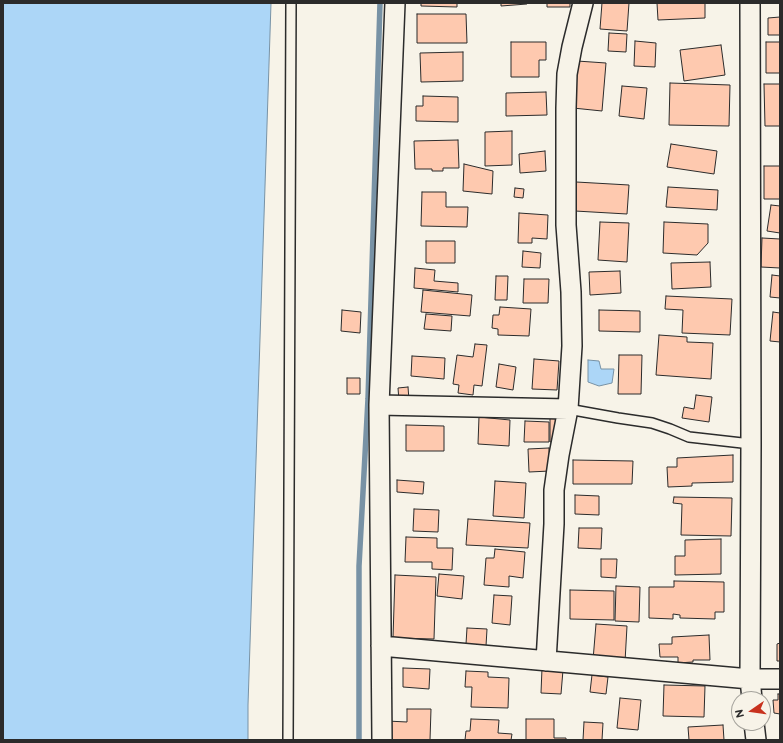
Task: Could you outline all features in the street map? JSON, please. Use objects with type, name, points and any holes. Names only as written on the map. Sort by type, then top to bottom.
[{"type":"street","points":[[382,740],[379,405],[395,3]]},
{"type":"street","points":[[546,660],[554,524],[554,490],[568,409],[572,346],[571,292],[566,225],[567,74],[583,3]]},
{"type":"street","points":[[750,3],[751,691]]},
{"type":"street","points":[[379,405],[568,409]]},
{"type":"street","points":[[381,646],[750,679],[780,679]]},
{"type":"lane","points":[[288,740],[291,3]]},
{"type":"lane","points":[[568,409],[652,423],[689,437],[751,444]]},
{"type":"water","points":[[3,3],[271,3],[248,740],[3,740]]},
{"type":"water","points":[[588,360],[599,361],[601,369],[614,369],[612,383],[599,386],[588,382]]},
{"type":"building","points":[[421,3],[457,3],[457,7],[421,6]]},
{"type":"building","points":[[501,3],[527,3],[527,4],[501,6]]},
{"type":"building","points":[[547,3],[570,3],[570,7],[547,7]]},
{"type":"building","points":[[602,3],[629,3],[627,31],[600,29]]},
{"type":"building","points":[[657,3],[705,3],[705,18],[658,20]]},
{"type":"building","points":[[417,14],[466,14],[467,43],[417,43]]},
{"type":"building","points":[[780,17],[780,35],[768,35],[768,18]]},
{"type":"building","points":[[609,33],[627,34],[626,52],[608,51]]},
{"type":"building","points":[[635,41],[656,43],[655,67],[634,66]]},
{"type":"building","points":[[511,42],[546,42],[546,60],[539,60],[539,77],[511,77]]},
{"type":"building","points":[[766,42],[780,42],[780,73],[766,73]]},
{"type":"building","points":[[721,45],[725,75],[684,81],[680,50]]},
{"type":"building","points":[[463,52],[463,81],[421,82],[420,53]]},
{"type":"building","points":[[577,61],[606,63],[602,111],[573,108]]},
{"type":"building","points":[[670,83],[730,85],[729,126],[669,125]]},
{"type":"building","points":[[764,84],[780,84],[780,126],[765,126]]},
{"type":"building","points":[[622,86],[647,88],[644,119],[619,116]]},
{"type":"building","points":[[546,92],[547,115],[506,116],[506,93]]},
{"type":"building","points":[[423,96],[458,97],[458,122],[416,121],[416,106],[423,106]]},
{"type":"building","points":[[512,131],[512,165],[485,166],[485,132]]},
{"type":"building","points":[[458,140],[459,168],[443,168],[443,171],[432,171],[432,169],[415,169],[414,141]]},
{"type":"building","points":[[671,144],[717,151],[714,174],[667,167]]},
{"type":"building","points":[[545,151],[546,171],[520,173],[519,154]]},
{"type":"building","points":[[464,164],[493,171],[492,194],[463,191]]},
{"type":"building","points":[[764,166],[780,166],[780,199],[764,199]]},
{"type":"building","points":[[576,182],[629,185],[627,214],[575,211]]},
{"type":"building","points":[[668,187],[718,190],[717,210],[666,207]]},
{"type":"building","points":[[515,188],[524,189],[523,198],[514,197]]},
{"type":"building","points":[[422,192],[446,192],[446,207],[468,207],[467,227],[421,226]]},
{"type":"building","points":[[771,205],[780,206],[780,233],[767,231]]},
{"type":"building","points":[[519,213],[548,215],[547,239],[532,238],[532,243],[518,243]]},
{"type":"building","points":[[600,222],[629,223],[627,262],[598,260]]},
{"type":"building","points":[[664,222],[708,224],[708,243],[697,255],[663,253]]},
{"type":"building","points":[[762,238],[780,239],[780,268],[761,267]]},
{"type":"building","points":[[426,241],[455,241],[455,263],[426,263]]},
{"type":"building","points":[[523,251],[541,253],[540,268],[522,267]]},
{"type":"building","points":[[710,262],[711,287],[672,289],[671,263]]},
{"type":"building","points":[[415,268],[435,270],[434,281],[458,283],[458,292],[414,288]]},
{"type":"building","points":[[620,271],[621,293],[590,295],[589,272]]},
{"type":"building","points":[[772,275],[780,276],[780,298],[770,297]]},
{"type":"building","points":[[496,276],[508,276],[507,300],[495,300]]},
{"type":"building","points":[[524,279],[549,279],[548,303],[523,303]]},
{"type":"building","points":[[423,290],[472,295],[470,316],[421,312]]},
{"type":"building","points":[[666,296],[732,299],[730,335],[682,333],[683,310],[665,309]]},
{"type":"building","points":[[500,307],[531,309],[529,336],[498,335],[498,329],[492,328],[493,315],[499,315]]},
{"type":"building","points":[[342,310],[361,312],[360,333],[341,331]]},
{"type":"building","points":[[599,310],[640,311],[640,332],[599,331]]},
{"type":"building","points":[[773,312],[780,313],[780,342],[770,341]]},
{"type":"building","points":[[426,314],[452,316],[451,331],[424,329]]},
{"type":"building","points":[[659,335],[687,337],[687,342],[713,343],[711,379],[656,375]]},
{"type":"building","points":[[475,344],[487,345],[482,386],[474,385],[473,395],[458,393],[459,385],[453,384],[457,355],[473,357]]},
{"type":"building","points":[[619,355],[642,355],[641,394],[618,394]]},
{"type":"building","points":[[412,356],[445,358],[444,379],[411,376]]},
{"type":"building","points":[[534,359],[559,361],[557,390],[532,389]]},
{"type":"building","points":[[499,364],[516,367],[513,390],[496,387]]},
{"type":"building","points":[[347,378],[360,378],[360,394],[347,394]]},
{"type":"building","points":[[408,387],[409,400],[399,401],[398,388]]},
{"type":"building","points":[[696,395],[712,397],[709,422],[682,418],[684,407],[694,409]]},
{"type":"building","points":[[479,417],[510,420],[509,446],[478,444]]},
{"type":"building","points":[[550,417],[559,417],[559,442],[550,442]]},
{"type":"building","points":[[525,421],[549,422],[549,442],[524,442]]},
{"type":"building","points":[[406,425],[444,426],[444,451],[406,451]]},
{"type":"building","points":[[549,448],[550,471],[529,472],[528,449]]},
{"type":"building","points":[[733,455],[733,482],[692,483],[692,486],[668,487],[667,467],[677,467],[677,458]]},
{"type":"building","points":[[573,460],[633,461],[632,484],[573,484]]},
{"type":"building","points":[[397,480],[424,482],[423,494],[397,492]]},
{"type":"building","points":[[495,481],[526,483],[524,518],[493,516]]},
{"type":"building","points":[[575,495],[599,496],[599,515],[575,514]]},
{"type":"building","points":[[674,497],[732,498],[731,536],[681,535],[682,504],[673,503]]},
{"type":"building","points":[[414,509],[439,510],[438,532],[413,531]]},
{"type":"building","points":[[468,519],[530,523],[528,548],[466,545]]},
{"type":"building","points":[[579,528],[602,528],[601,549],[578,548]]},
{"type":"building","points":[[406,537],[437,538],[437,548],[453,548],[452,570],[432,569],[432,562],[405,562]]},
{"type":"building","points":[[721,539],[721,574],[675,575],[675,556],[685,556],[685,540]]},
{"type":"building","points":[[495,549],[525,552],[523,578],[509,576],[509,587],[484,585],[486,558],[494,558]]},
{"type":"building","points":[[601,559],[617,559],[616,578],[601,577]]},
{"type":"building","points":[[439,574],[464,576],[462,599],[437,596]]},
{"type":"building","points":[[395,575],[436,577],[434,639],[393,638]]},
{"type":"building","points":[[674,581],[724,582],[724,612],[715,612],[715,619],[680,618],[680,615],[673,614],[673,619],[649,618],[649,587],[674,587]]},
{"type":"building","points":[[616,586],[640,587],[639,622],[615,621]]},
{"type":"building","points":[[570,590],[614,591],[614,620],[570,619]]},
{"type":"building","points":[[494,595],[512,596],[510,625],[492,623]]},
{"type":"building","points":[[596,624],[627,626],[625,662],[593,660]]},
{"type":"building","points":[[467,628],[487,629],[486,646],[466,644]]},
{"type":"building","points":[[709,635],[710,660],[693,660],[693,662],[678,663],[678,657],[660,657],[659,644],[672,644],[672,637]]},
{"type":"building","points":[[780,643],[780,661],[777,661],[777,644]]},
{"type":"building","points":[[403,668],[430,669],[429,689],[403,687]]},
{"type":"building","points":[[542,668],[563,670],[561,694],[541,693]]},
{"type":"building","points":[[466,671],[488,672],[488,677],[509,678],[508,708],[471,707],[472,687],[465,687]]},
{"type":"building","points":[[592,675],[608,677],[606,694],[590,692]]},
{"type":"building","points":[[664,685],[705,686],[704,717],[663,716]]},
{"type":"building","points":[[778,694],[780,694],[780,714],[774,713],[773,700],[778,700]]},
{"type":"building","points":[[620,698],[641,700],[638,730],[617,728]]},
{"type":"building","points":[[407,709],[431,709],[430,740],[387,740],[387,721],[407,722]]},
{"type":"building","points":[[471,719],[499,720],[498,733],[512,734],[511,740],[465,740],[466,731],[470,731]]},
{"type":"building","points":[[526,719],[554,719],[554,738],[566,738],[566,740],[526,740]]},
{"type":"building","points":[[584,722],[603,723],[602,740],[583,740]]},
{"type":"building","points":[[723,725],[724,740],[689,740],[688,727]]},
{"type":"waterway","points":[[359,740],[359,566],[368,399],[380,3]]}]
